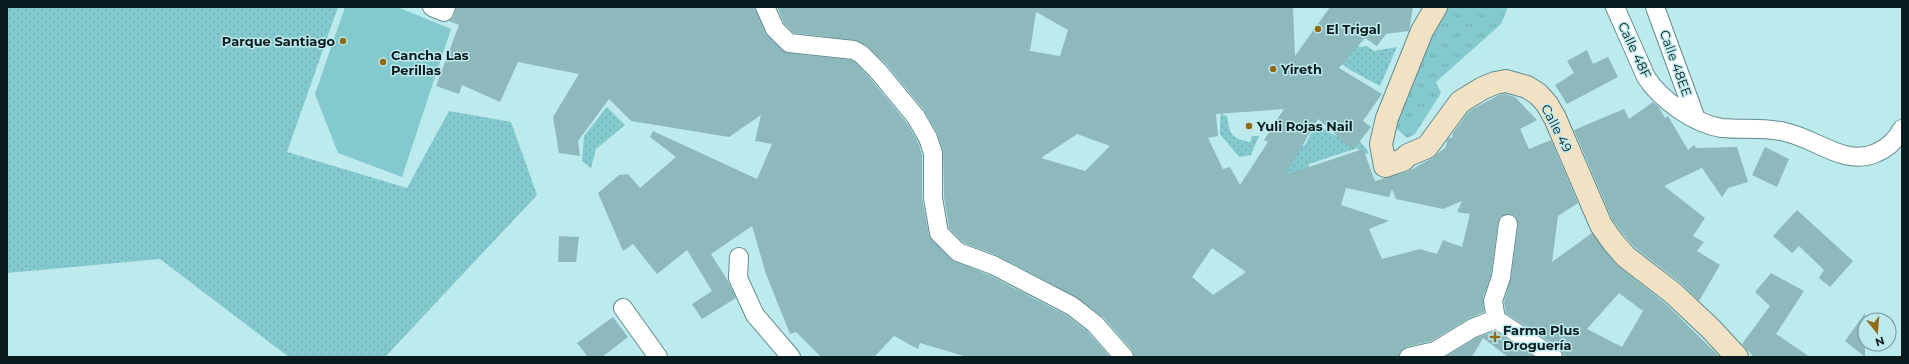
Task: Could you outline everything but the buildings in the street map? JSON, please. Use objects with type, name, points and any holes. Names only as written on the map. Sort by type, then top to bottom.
[{"type":"street","points":[[765,7],[775,29],[789,43],[854,50],[862,54],[916,117],[928,138],[933,153],[932,198],[939,233],[958,252],[993,265],[1072,306],[1096,324],[1124,357]]},
{"type":"street","name":"Calle 49","points":[[1422,7],[1422,32]]},
{"type":"street","name":"Calle 49","points":[[1436,7],[1422,32],[1387,118],[1381,144],[1385,166],[1404,160],[1408,155],[1419,152],[1427,147],[1460,102],[1477,91],[1495,83],[1506,81],[1527,86],[1538,94],[1547,104],[1555,118],[1602,225],[1613,242],[1626,257],[1673,293],[1711,329],[1737,357]]},
{"type":"street","name":"Calle 48F","points":[[1615,7],[1652,86],[1669,102],[1706,124],[1721,128],[1774,129],[1805,138],[1854,158],[1869,156],[1884,150],[1896,139],[1902,129]]},
{"type":"street","name":"Calle 48EE","points":[[1655,7],[1696,119]]},
{"type":"street","points":[[1508,224],[1502,277],[1492,300],[1496,319],[1552,357]]},
{"type":"street","points":[[738,257],[738,278],[755,315],[791,357]]},
{"type":"street","points":[[623,308],[658,357]]},
{"type":"street","points":[[1409,357],[1435,351],[1473,328],[1496,319]]},
{"type":"green space","points":[[7,7],[338,7],[287,152],[407,188],[449,111],[511,122],[537,195],[385,357],[289,357],[160,259],[7,273]]},
{"type":"green space","name":"Cancha Las Perillas","points":[[345,7],[397,7],[451,29],[402,177],[338,153],[315,94]]},
{"type":"green space","points":[[1445,7],[1508,7],[1501,24],[1436,82],[1441,93],[1415,134],[1407,138],[1397,129],[1396,115]]},
{"type":"green space","points":[[1346,38],[1360,47],[1367,46],[1374,51],[1397,47],[1380,86],[1352,71],[1333,58]]},
{"type":"green space","points":[[1221,94],[1224,94],[1223,115],[1227,116],[1232,135],[1250,142],[1252,136],[1259,136],[1251,155],[1239,157],[1220,134]]},
{"type":"green space","points":[[607,107],[625,125],[596,149],[591,168],[582,161],[584,136]]},
{"type":"green space","points":[[1316,124],[1334,135],[1359,140],[1369,153],[1363,155],[1357,148],[1309,164],[1309,168],[1292,177],[1258,171],[1300,146],[1305,145]]},
{"type":"place","name":"El Trigal","points":[[1318,29]]},
{"type":"place","name":"Parque Santiago","points":[[343,41]]},
{"type":"place","name":"Cancha Las Perillas","points":[[383,62]]},
{"type":"place","name":"Yireth","points":[[1273,69]]},
{"type":"place","name":"Yuli Rojas Nail","points":[[1249,126]]},
{"type":"place","name":"Farma Plus Droguería","points":[[1495,337]]}]
